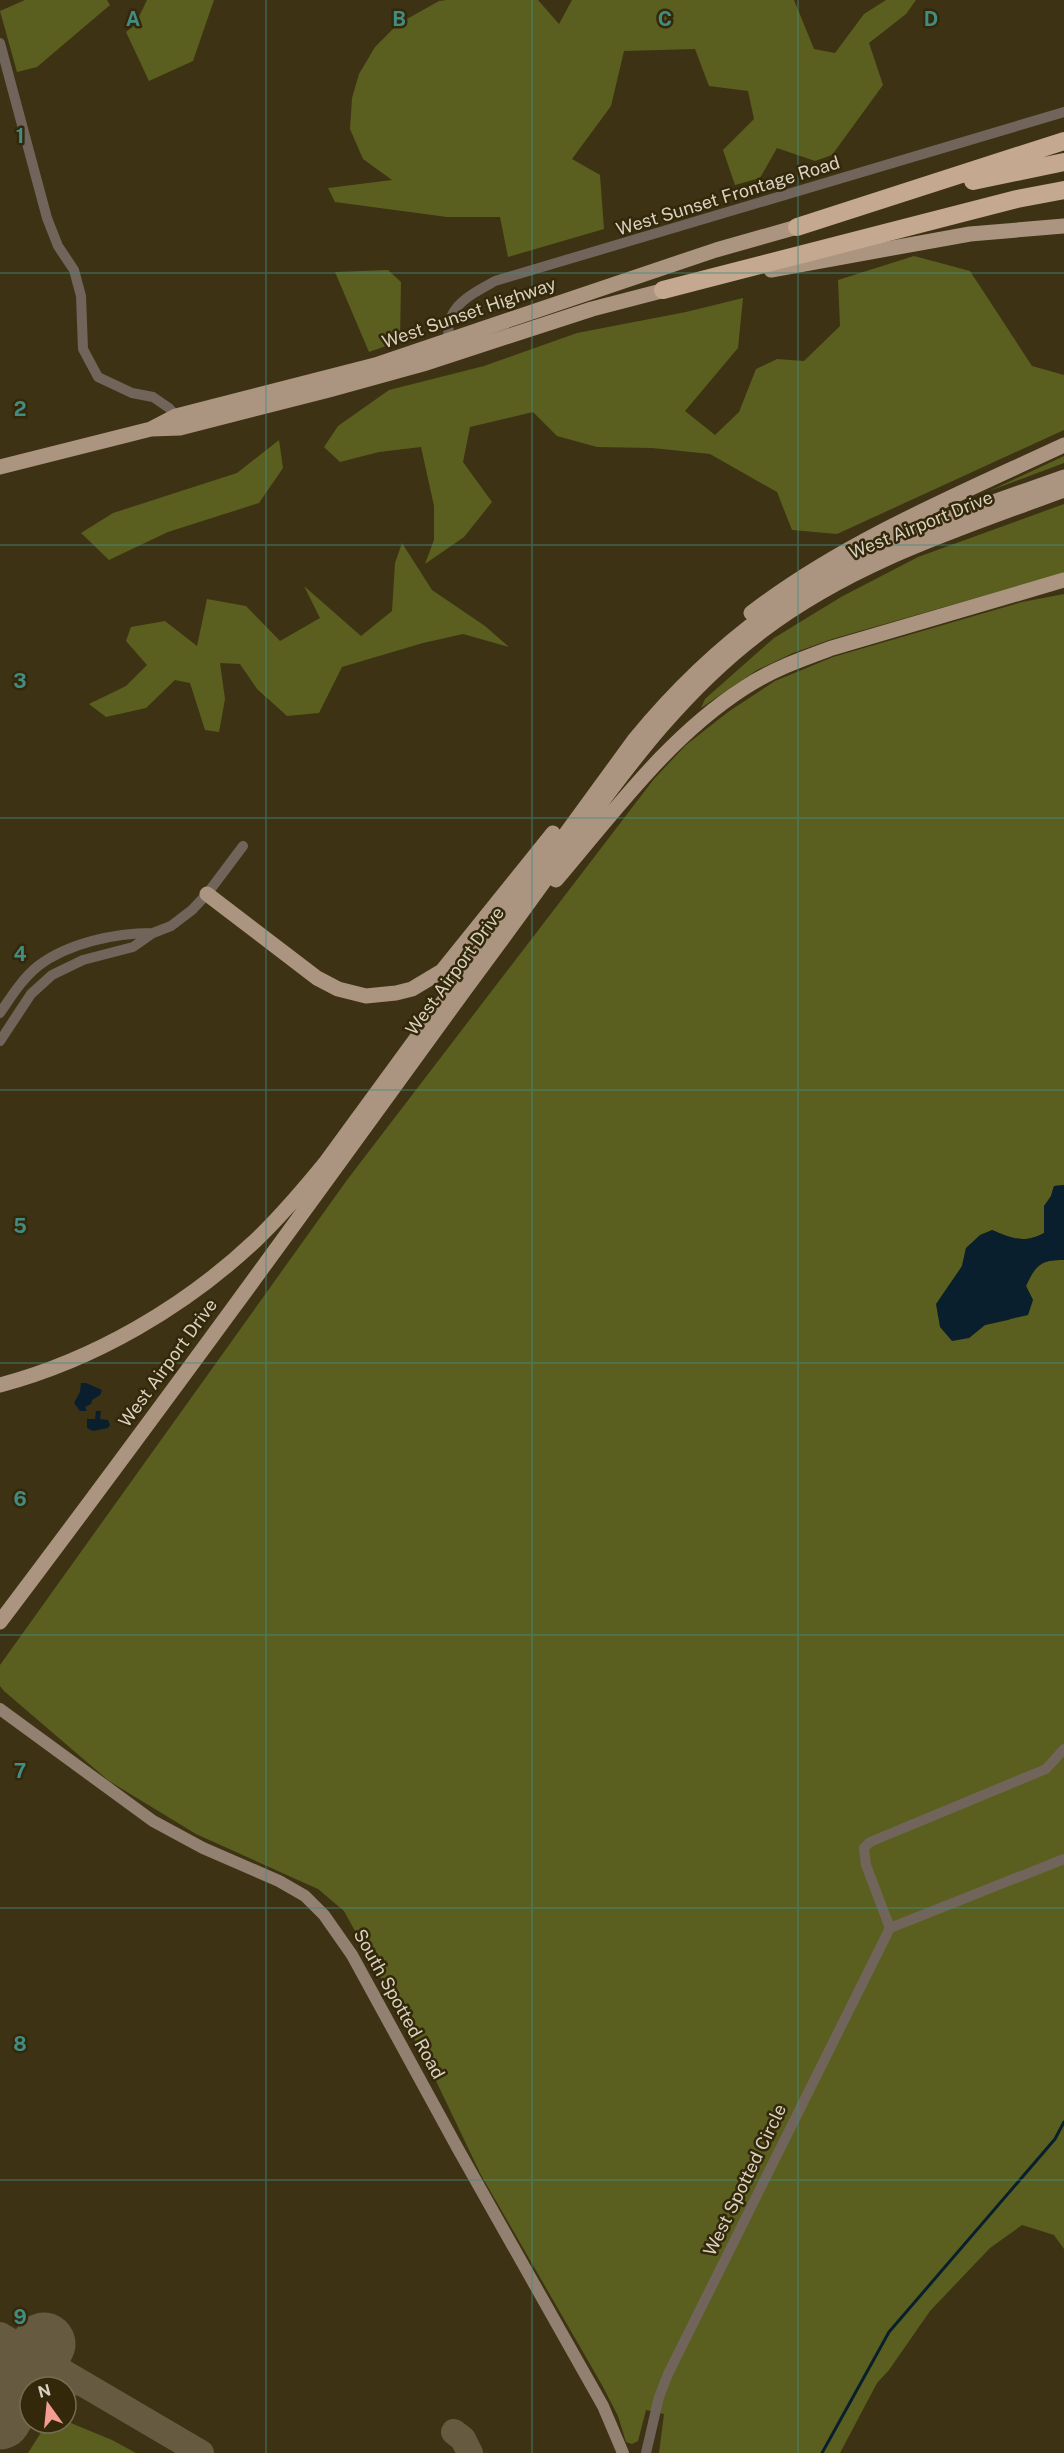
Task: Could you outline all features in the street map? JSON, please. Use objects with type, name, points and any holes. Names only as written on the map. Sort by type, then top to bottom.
[{"type":"highway","points":[[797,227],[1064,141]]},
{"type":"highway","points":[[797,227],[971,181],[1064,162]]},
{"type":"highway","points":[[663,290],[1017,199],[1064,190]]},
{"type":"main road","name":"West Sunset Highway","points":[[451,348],[663,290],[970,234],[1064,226]]},
{"type":"main road","name":"West Sunset Highway","points":[[0,467],[178,422],[328,390],[451,348],[716,250],[797,227]]},
{"type":"main road","points":[[655,716],[677,683],[708,651],[747,616],[789,584],[876,535],[1064,446]]},
{"type":"main road","name":"West Airport Drive","points":[[0,1385],[58,1365],[130,1331],[216,1274],[272,1224],[326,1162],[600,786],[655,716],[707,662],[789,598],[832,571],[901,539],[1064,477]]},
{"type":"main road","name":"West Airport Drive","points":[[0,1622],[652,736],[699,685],[750,641],[804,602],[874,563],[938,536],[1064,490]]},
{"type":"main road","points":[[494,950],[654,764],[700,721],[745,687],[795,661],[832,648],[1064,580]]},
{"type":"main road","points":[[207,894],[317,978],[338,989],[366,996],[411,989],[442,971],[552,835],[600,786]]},
{"type":"main road","name":"South Spotted Road","points":[[0,1709],[153,1821],[203,1848],[279,1881],[305,1896],[324,1916],[352,1955],[458,2150],[585,2373],[603,2406],[623,2453]]},
{"type":"street","points":[[0,43],[47,218],[58,246],[74,270],[81,296],[83,349],[98,377],[132,393],[153,397],[169,408],[178,422]]},
{"type":"street","name":"West Sunset Frontage Road","points":[[451,348],[447,331],[451,312],[471,294],[495,281],[1064,112]]},
{"type":"street","points":[[0,1041],[31,994],[52,975],[71,964],[133,947],[153,933],[182,919],[207,894],[243,846]]},
{"type":"street","points":[[0,1013],[27,977],[44,962],[64,951],[130,933],[153,933]]},
{"type":"street","points":[[44,962],[52,975]]},
{"type":"street","points":[[1064,1749],[1046,1769],[870,1842],[864,1848],[866,1865],[890,1928],[1064,1859]]},
{"type":"street","name":"West Spotted Circle","points":[[646,2453],[659,2397],[668,2374],[890,1928]]},
{"type":"green space","points":[[25,0],[107,0],[110,5],[37,67],[17,72],[0,11]]},
{"type":"green space","points":[[147,0],[214,0],[193,61],[149,81],[126,32],[135,25]]},
{"type":"green space","points":[[538,0],[559,24],[572,0],[794,0],[814,49],[835,53],[864,14],[886,0],[916,0],[906,14],[869,43],[883,85],[832,155],[815,161],[777,148],[760,178],[735,185],[723,150],[754,119],[748,91],[709,86],[695,49],[624,51],[611,106],[572,159],[600,175],[604,229],[508,257],[500,217],[447,217],[335,202],[328,188],[392,180],[363,159],[350,129],[352,98],[359,74],[375,47],[398,24],[439,1]]},
{"type":"green space","points":[[914,256],[970,271],[1032,366],[1064,375],[1064,430],[837,534],[792,530],[777,492],[710,454],[652,448],[597,447],[557,436],[533,412],[470,427],[463,462],[492,502],[464,537],[425,564],[434,540],[434,506],[421,447],[379,452],[340,462],[324,447],[338,426],[389,390],[484,366],[577,333],[686,312],[743,298],[738,348],[685,411],[715,435],[739,412],[756,369],[777,359],[804,361],[840,326],[838,280]]},
{"type":"green space","points":[[388,270],[401,282],[400,341],[369,352],[335,272]]},
{"type":"green space","points":[[279,440],[283,468],[259,503],[168,532],[109,560],[81,533],[113,513],[237,473]]},
{"type":"green space","points":[[1064,456],[1064,463],[989,491]]},
{"type":"green space","points":[[1064,504],[1064,573],[832,639],[793,653],[757,670],[701,708],[705,699],[774,638],[841,597],[918,557]]},
{"type":"green space","points":[[402,543],[432,590],[485,626],[509,647],[463,634],[423,643],[342,667],[319,713],[287,716],[257,689],[240,664],[220,663],[225,699],[219,732],[205,730],[190,683],[175,680],[146,708],[106,717],[89,704],[126,686],[147,665],[126,641],[131,627],[165,621],[197,646],[207,599],[246,606],[280,641],[320,618],[304,586],[361,636],[392,611],[395,563]]},
{"type":"green space","points":[[1064,594],[1064,1185],[1054,1186],[1044,1206],[1044,1233],[1024,1239],[992,1230],[966,1248],[962,1266],[951,1286],[969,1338],[985,1325],[1009,1320],[1033,1300],[1026,1286],[1032,1273],[1044,1263],[1064,1260],[1064,2249],[1054,2235],[1022,2225],[990,2248],[930,2311],[889,2370],[877,2383],[840,2453],[659,2453],[664,2414],[646,2410],[638,2441],[632,2444],[626,2442],[618,2416],[602,2385],[481,2175],[427,2062],[344,1911],[318,1889],[196,1834],[109,1781],[4,1691],[0,1686],[0,1665],[347,1180],[654,779],[686,745],[728,712],[775,681],[833,657],[1022,602]]},
{"type":"green space","points":[[78,2426],[136,2453],[28,2453],[39,2435],[78,2435]]},
{"type":"water","points":[[1064,1185],[1064,1260],[1044,1263],[1032,1273],[1026,1286],[1033,1300],[1028,1315],[985,1325],[969,1338],[952,1341],[940,1327],[936,1304],[962,1266],[966,1248],[980,1235],[992,1230],[1024,1239],[1044,1233],[1044,1206],[1054,1186]]},
{"type":"water","points":[[81,1383],[102,1390],[91,1404],[85,1407],[87,1411],[80,1411],[74,1403],[80,1392]]},
{"type":"water","points":[[96,1411],[101,1411],[100,1419],[108,1420],[110,1425],[108,1428],[93,1431],[87,1428],[87,1419],[95,1419]]},
{"type":"waterway","points":[[822,2453],[889,2332],[1055,2139],[1064,2122]]},
{"type":"taxiway","points":[[0,2335],[201,2453]]},
{"type":"taxiway","points":[[0,2340],[13,2368],[12,2397]]},
{"type":"taxiway","points":[[454,2432],[463,2439],[470,2453]]},
{"type":"runway","points":[[0,2418],[44,2344]]}]
